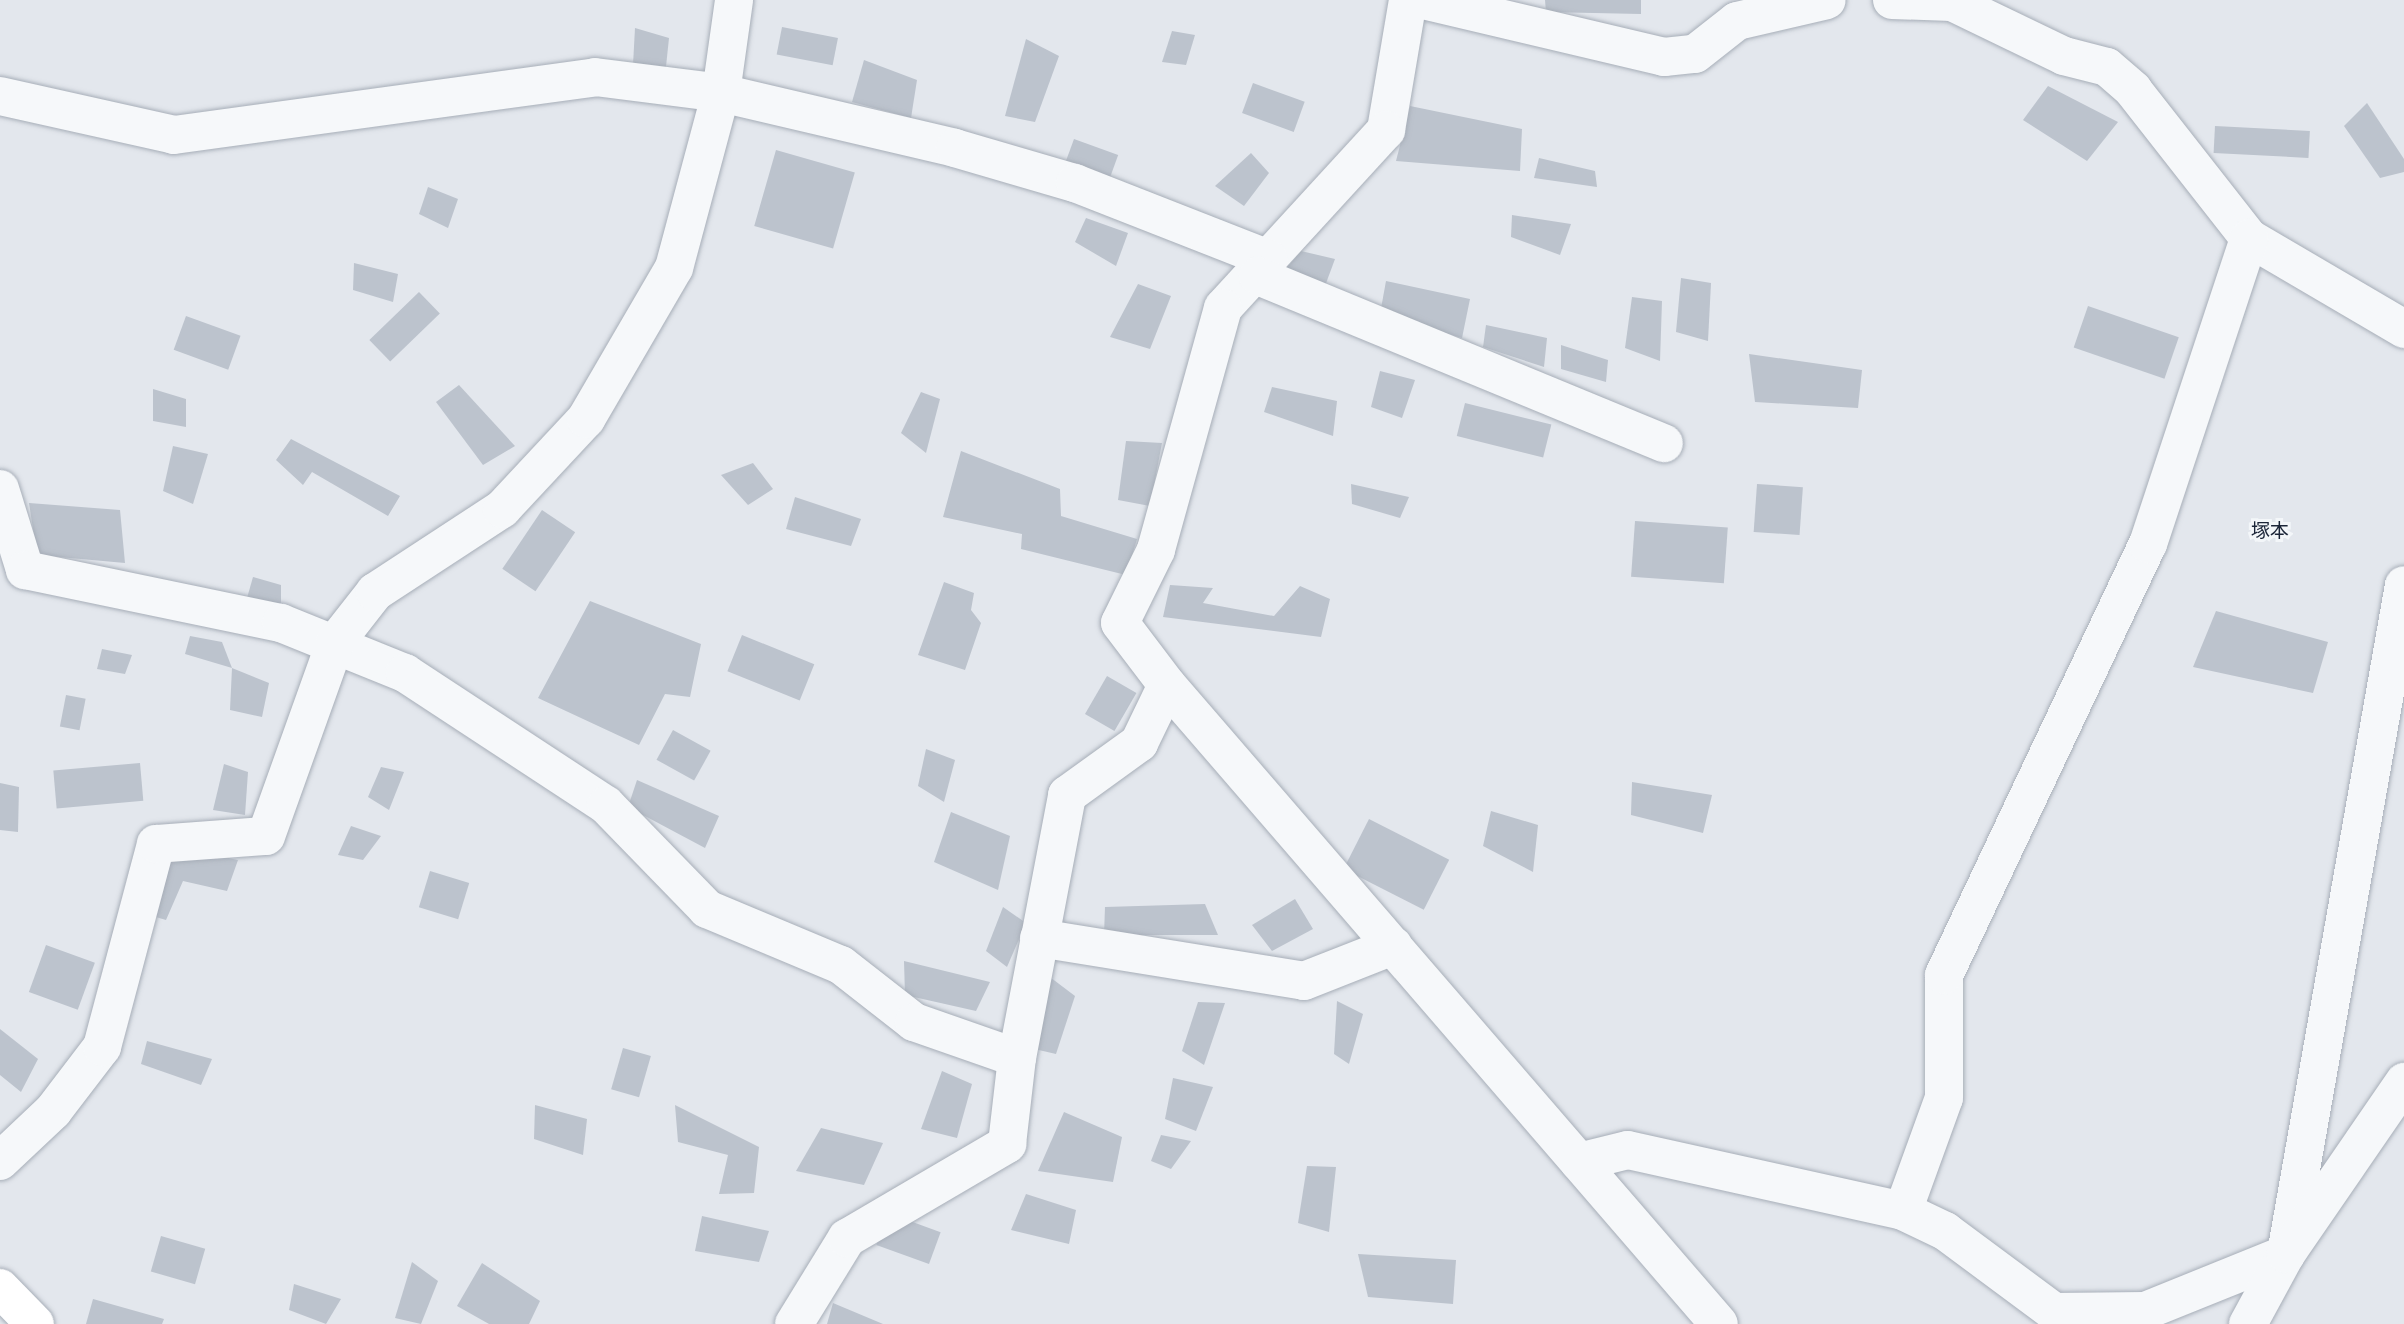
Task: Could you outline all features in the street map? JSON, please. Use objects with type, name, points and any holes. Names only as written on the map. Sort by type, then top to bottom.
[{"type":"main road","points":[[0,1288],[36,1324]]},
{"type":"street","points":[[0,1161],[53,1111],[102,1047],[156,844],[266,835],[335,643],[375,592],[502,509],[586,419],[674,268],[721,93],[734,0]]},
{"type":"street","points":[[1408,0],[1386,130],[1263,268],[1223,307],[1156,550],[1120,623],[1167,685],[1719,1324]]},
{"type":"street","points":[[1423,0],[1664,57],[1695,54],[1737,21],[1827,0]]},
{"type":"street","points":[[1892,0],[1952,2],[2064,56],[2107,67],[2133,90],[2249,238],[2404,329]]},
{"type":"street","points":[[0,96],[174,135],[595,77],[721,93],[955,148],[1075,183],[1664,443]]},
{"type":"street","points":[[1903,1211],[1944,1098],[1944,975],[2148,544],[2249,238]]},
{"type":"street","points":[[0,489],[25,570],[281,623],[405,673],[606,805],[707,909],[841,965],[914,1022],[1017,1058]]},
{"type":"street","points":[[2286,1254],[2404,585]]},
{"type":"street","points":[[794,1324],[847,1238],[1007,1144],[1017,1058],[1067,795],[1139,743],[1167,685]]},
{"type":"street","points":[[1040,938],[1304,981],[1393,946]]},
{"type":"street","points":[[2248,1324],[2286,1254],[2404,1082]]},
{"type":"street","points":[[1579,1162],[1628,1150],[1903,1211],[1945,1231],[2053,1312],[2145,1311],[2286,1254]]},
{"type":"building","points":[[1545,0],[1641,0],[1641,14],[1546,12]]},
{"type":"building","points":[[782,27],[838,38],[833,65],[777,54]]},
{"type":"building","points":[[635,28],[669,38],[665,76],[633,65]]},
{"type":"building","points":[[1172,31],[1195,35],[1186,65],[1162,62]]},
{"type":"building","points":[[1026,39],[1059,56],[1035,122],[1005,116]]},
{"type":"building","points":[[864,60],[917,80],[911,118],[852,102]]},
{"type":"building","points":[[1253,83],[1305,102],[1294,132],[1242,113]]},
{"type":"building","points":[[2048,86],[2118,122],[2087,161],[2023,120]]},
{"type":"building","points":[[2367,103],[2404,159],[2404,172],[2380,178],[2344,126]]},
{"type":"building","points":[[1410,106],[1522,129],[1520,171],[1396,161]]},
{"type":"building","points":[[2215,126],[2310,131],[2308,158],[2214,153]]},
{"type":"building","points":[[1074,139],[1118,155],[1109,180],[1065,164]]},
{"type":"building","points":[[776,150],[855,173],[833,249],[754,226]]},
{"type":"building","points":[[1251,153],[1269,173],[1244,206],[1215,186]]},
{"type":"building","points":[[1539,158],[1595,171],[1597,187],[1534,178]]},
{"type":"building","points":[[428,187],[458,199],[448,228],[419,214]]},
{"type":"building","points":[[1512,215],[1571,224],[1560,255],[1511,237]]},
{"type":"building","points":[[1086,218],[1128,233],[1116,266],[1075,242]]},
{"type":"building","points":[[1301,251],[1335,259],[1325,286],[1284,271]]},
{"type":"building","points":[[354,263],[398,274],[393,302],[353,290]]},
{"type":"building","points":[[1681,278],[1711,283],[1708,341],[1676,332]]},
{"type":"building","points":[[1386,281],[1470,299],[1462,338],[1380,314]]},
{"type":"building","points":[[1138,284],[1171,296],[1150,349],[1110,337]]},
{"type":"building","points":[[419,292],[440,314],[390,362],[369,340]]},
{"type":"building","points":[[1632,297],[1662,301],[1660,361],[1625,348]]},
{"type":"building","points":[[2088,306],[2179,337],[2164,379],[2074,348]]},
{"type":"building","points":[[186,316],[241,336],[228,370],[174,350]]},
{"type":"building","points":[[1486,325],[1547,338],[1544,367],[1483,347]]},
{"type":"building","points":[[1561,345],[1608,360],[1606,382],[1561,369]]},
{"type":"building","points":[[1749,354],[1862,370],[1858,408],[1755,402]]},
{"type":"building","points":[[1380,371],[1415,380],[1402,418],[1371,407]]},
{"type":"building","points":[[459,385],[515,446],[483,465],[436,402]]},
{"type":"building","points":[[1272,387],[1337,401],[1333,436],[1264,412]]},
{"type":"building","points":[[153,389],[186,399],[186,427],[153,421]]},
{"type":"building","points":[[921,392],[940,399],[926,453],[901,433]]},
{"type":"building","points":[[1465,403],[1551,425],[1543,458],[1457,436]]},
{"type":"building","points":[[291,439],[400,496],[388,516],[312,472],[303,485],[276,460]]},
{"type":"building","points":[[1126,441],[1162,443],[1150,506],[1118,500]]},
{"type":"building","points":[[173,446],[208,454],[193,504],[163,491]]},
{"type":"building","points":[[961,451],[1060,489],[1061,516],[1137,539],[1126,575],[1021,549],[1022,534],[943,517]]},
{"type":"building","points":[[753,463],[773,489],[748,505],[721,475]]},
{"type":"building","points":[[1351,484],[1409,497],[1400,518],[1352,504]]},
{"type":"building","points":[[1757,484],[1803,487],[1800,535],[1754,532]]},
{"type":"building","points":[[795,497],[861,519],[851,546],[786,529]]},
{"type":"building","points":[[29,503],[120,510],[125,563],[37,555]]},
{"type":"building","points":[[542,510],[575,532],[535,591],[502,569]]},
{"type":"building","points":[[1635,521],[1728,527],[1724,583],[1631,577]]},
{"type":"building","points":[[253,577],[281,585],[281,605],[247,598]]},
{"type":"building","points":[[944,582],[974,593],[971,610],[981,623],[965,670],[918,655]]},
{"type":"building","points":[[1170,585],[1213,588],[1203,603],[1274,616],[1300,586],[1330,599],[1321,637],[1163,617]]},
{"type":"building","points":[[590,601],[701,644],[690,697],[665,694],[639,745],[538,698]]},
{"type":"building","points":[[2216,611],[2328,642],[2313,693],[2193,667]]},
{"type":"building","points":[[742,635],[814,664],[800,700],[727,671]]},
{"type":"building","points":[[190,636],[222,642],[232,668],[185,654]]},
{"type":"building","points":[[102,649],[132,655],[125,674],[97,669]]},
{"type":"building","points":[[232,668],[269,683],[262,717],[230,710]]},
{"type":"building","points":[[1107,676],[1136,693],[1114,731],[1085,714]]},
{"type":"building","points":[[66,695],[86,699],[80,730],[60,726]]},
{"type":"building","points":[[673,730],[711,751],[694,781],[657,760]]},
{"type":"building","points":[[926,749],[955,760],[944,802],[918,786]]},
{"type":"building","points":[[140,763],[143,801],[57,808],[53,771]]},
{"type":"building","points":[[224,764],[248,772],[245,815],[213,810]]},
{"type":"building","points":[[381,767],[404,772],[389,810],[368,797]]},
{"type":"building","points":[[637,780],[719,816],[705,848],[628,807]]},
{"type":"building","points":[[1632,782],[1712,795],[1703,833],[1631,815]]},
{"type":"building","points":[[0,783],[19,787],[18,832],[0,830]]},
{"type":"building","points":[[1491,811],[1538,825],[1533,872],[1483,846]]},
{"type":"building","points":[[951,812],[1010,836],[998,890],[934,862]]},
{"type":"building","points":[[1369,819],[1449,860],[1424,910],[1344,869]]},
{"type":"building","points":[[351,826],[381,836],[363,860],[338,855]]},
{"type":"building","points":[[165,844],[238,860],[227,891],[183,881],[166,920],[149,915]]},
{"type":"building","points":[[430,871],[469,883],[458,919],[419,907]]},
{"type":"building","points":[[1295,899],[1313,929],[1272,951],[1252,925]]},
{"type":"building","points":[[1205,904],[1218,935],[1104,935],[1105,907]]},
{"type":"building","points":[[1003,907],[1026,923],[1007,967],[986,951]]},
{"type":"building","points":[[46,945],[95,963],[78,1010],[29,992]]},
{"type":"building","points":[[904,961],[990,982],[976,1011],[905,995]]},
{"type":"building","points":[[1034,965],[1075,996],[1056,1054],[1009,1043]]},
{"type":"building","points":[[1337,1001],[1363,1014],[1349,1064],[1334,1054]]},
{"type":"building","points":[[1198,1002],[1225,1003],[1204,1065],[1182,1051]]},
{"type":"building","points":[[0,1029],[38,1059],[21,1092],[0,1075]]},
{"type":"building","points":[[147,1041],[212,1059],[201,1085],[141,1064]]},
{"type":"building","points":[[623,1048],[651,1056],[639,1097],[611,1089]]},
{"type":"building","points":[[942,1071],[972,1084],[957,1138],[921,1129]]},
{"type":"building","points":[[1173,1078],[1213,1087],[1196,1131],[1165,1119]]},
{"type":"building","points":[[535,1105],[587,1119],[583,1155],[534,1139]]},
{"type":"building","points":[[675,1105],[759,1147],[754,1193],[719,1194],[728,1155],[678,1142]]},
{"type":"building","points":[[1064,1112],[1122,1137],[1113,1182],[1038,1171]]},
{"type":"building","points":[[821,1128],[883,1143],[864,1185],[796,1171]]},
{"type":"building","points":[[1161,1135],[1191,1141],[1171,1169],[1151,1161]]},
{"type":"building","points":[[1307,1166],[1336,1167],[1329,1232],[1298,1223]]},
{"type":"building","points":[[1026,1194],[1076,1210],[1069,1244],[1011,1230]]},
{"type":"building","points":[[888,1213],[941,1232],[929,1264],[876,1245]]},
{"type":"building","points":[[702,1216],[769,1231],[759,1262],[695,1251]]},
{"type":"building","points":[[161,1236],[205,1249],[195,1284],[151,1272]]},
{"type":"building","points":[[1358,1254],[1456,1260],[1453,1304],[1368,1297]]},
{"type":"building","points":[[412,1262],[438,1281],[421,1324],[395,1318]]},
{"type":"building","points":[[482,1263],[540,1301],[529,1324],[489,1324],[457,1306]]},
{"type":"building","points":[[294,1284],[341,1299],[326,1324],[289,1310]]},
{"type":"building","points":[[93,1299],[164,1319],[162,1324],[86,1324]]},
{"type":"building","points":[[833,1303],[883,1324],[827,1324]]},
{"type":"district","name":"塚本","points":[[2270,531]]}]
